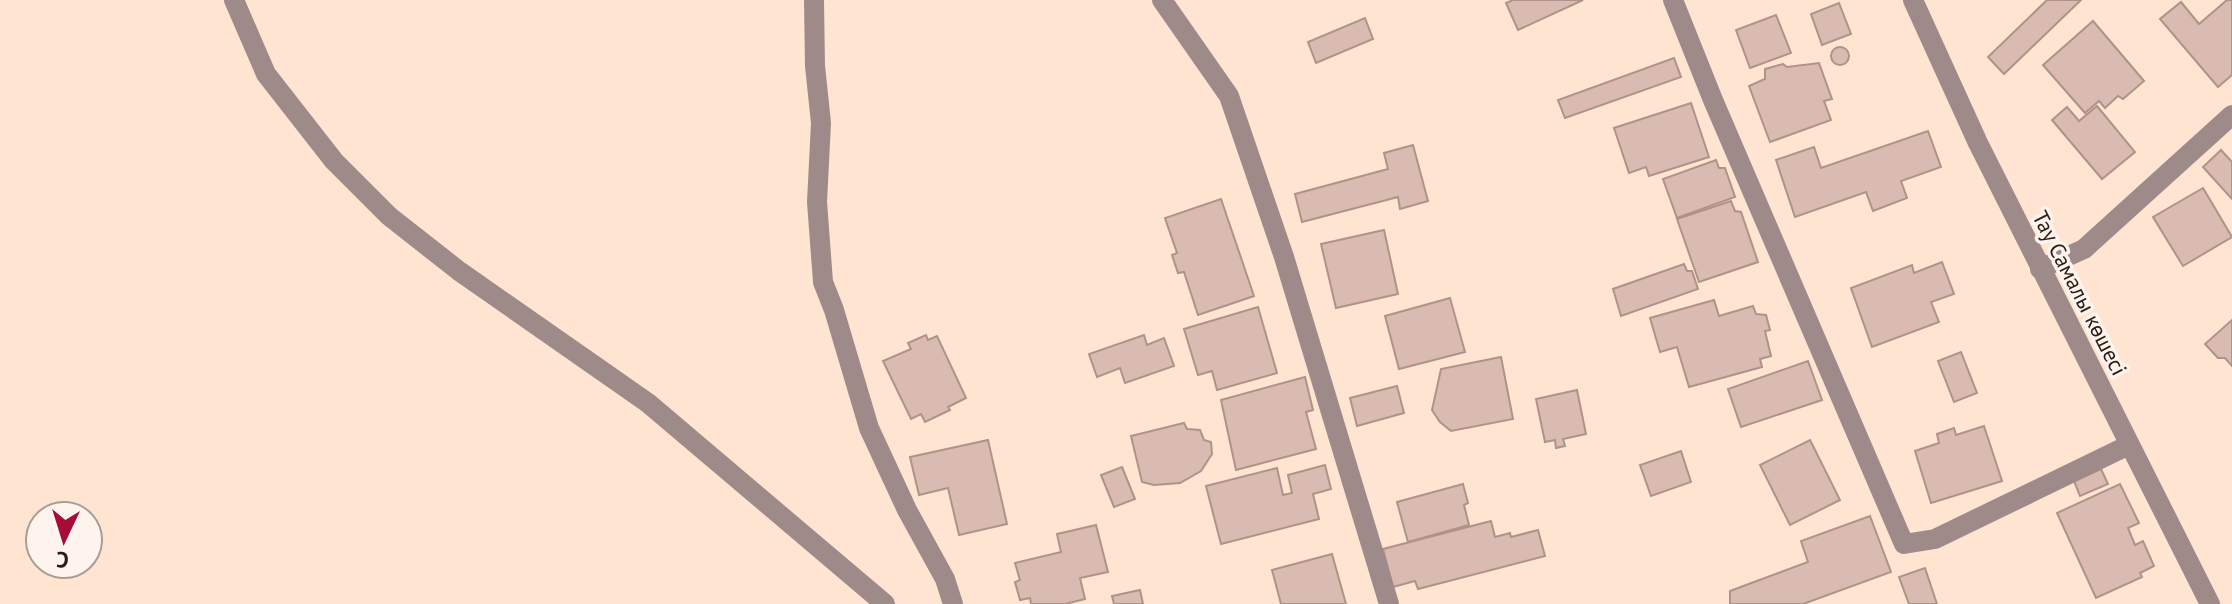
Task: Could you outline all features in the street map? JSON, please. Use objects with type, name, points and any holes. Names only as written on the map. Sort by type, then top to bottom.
[{"type":"street","points":[[234,0],[266,74],[334,161],[389,216],[459,271],[648,403],[885,604]]},
{"type":"street","points":[[814,0],[815,66],[821,123],[817,202],[823,282],[869,428],[907,510],[945,579],[953,604]]},
{"type":"street","points":[[1162,0],[1229,96],[1284,257],[1389,604]]},
{"type":"street","points":[[1673,0],[1904,544],[1935,539],[2129,445]]},
{"type":"street","name":"Тау Самалы көшесі","points":[[1913,0],[1978,143],[2210,604]]},
{"type":"street","points":[[2040,269],[2084,249],[2232,115]]},
{"type":"building","points":[[1513,0],[1583,0],[1518,30],[1506,3]]},
{"type":"building","points":[[2047,0],[2081,0],[2004,74],[1988,57]]},
{"type":"building","points":[[2227,0],[2232,0],[2232,75],[2218,87],[2160,19],[2181,2],[2199,24]]},
{"type":"building","points":[[1839,3],[1851,34],[1822,45],[1811,14]]},
{"type":"building","points":[[1776,15],[1791,53],[1750,68],[1736,30]]},
{"type":"building","points":[[1365,18],[1373,39],[1316,63],[1308,42]]},
{"type":"building","points":[[2093,21],[2144,81],[2123,99],[2118,96],[2105,108],[2099,101],[2085,113],[2043,65]]},
{"type":"building","points":[[1836,47],[1844,47],[1849,56],[1847,63],[1836,65],[1831,60],[1831,52]]},
{"type":"building","points":[[1674,58],[1681,77],[1565,118],[1558,100]]},
{"type":"building","points":[[1819,63],[1832,99],[1824,101],[1831,120],[1770,142],[1749,86],[1765,79],[1765,69],[1783,64],[1787,67]]},
{"type":"building","points":[[1691,103],[1709,157],[1649,176],[1646,167],[1629,173],[1614,128]]},
{"type":"building","points":[[2097,106],[2135,152],[2102,179],[2052,120],[2067,107],[2079,121]]},
{"type":"building","points":[[1928,131],[1941,167],[1901,181],[1907,198],[1873,211],[1866,192],[1795,217],[1776,160],[1814,147],[1821,168]]},
{"type":"building","points":[[1413,145],[1428,201],[1400,209],[1398,197],[1302,222],[1295,194],[1388,169],[1384,153]]},
{"type":"building","points":[[2221,150],[2232,162],[2232,199],[2203,167]]},
{"type":"building","points":[[1716,160],[1719,168],[1725,168],[1735,197],[1677,218],[1663,179]]},
{"type":"building","points":[[2203,188],[2232,237],[2183,266],[2153,217]]},
{"type":"building","points":[[1221,199],[1254,296],[1198,315],[1184,272],[1178,273],[1172,255],[1177,253],[1165,218]]},
{"type":"building","points":[[1731,201],[1735,211],[1741,212],[1758,262],[1699,282],[1677,219]]},
{"type":"building","points":[[1384,230],[1398,294],[1336,308],[1321,244]]},
{"type":"building","points":[[1942,262],[1954,294],[1931,302],[1939,322],[1872,347],[1851,288],[1912,265],[1914,273]]},
{"type":"building","points":[[1684,264],[1687,271],[1692,271],[1698,289],[1621,316],[1613,289]]},
{"type":"building","points":[[1450,298],[1465,352],[1399,369],[1385,316]]},
{"type":"building","points":[[1714,300],[1719,316],[1753,306],[1756,314],[1766,315],[1770,330],[1765,331],[1771,356],[1760,359],[1762,367],[1689,387],[1677,347],[1660,352],[1650,318]]},
{"type":"building","points":[[1258,307],[1277,373],[1217,390],[1212,371],[1198,375],[1184,329]]},
{"type":"building","points":[[2232,320],[2232,366],[2225,358],[2218,358],[2205,344]]},
{"type":"building","points":[[926,335],[928,340],[937,336],[966,398],[925,422],[921,414],[911,419],[883,361],[911,349],[908,343]]},
{"type":"building","points":[[1144,335],[1147,345],[1164,338],[1174,366],[1125,383],[1120,368],[1097,377],[1089,354]]},
{"type":"building","points":[[1961,352],[1977,393],[1954,402],[1938,361]]},
{"type":"building","points":[[1501,357],[1513,419],[1451,431],[1432,410],[1441,369]]},
{"type":"building","points":[[1808,361],[1822,400],[1741,427],[1728,389]]},
{"type":"building","points":[[1305,377],[1313,410],[1306,412],[1316,449],[1236,470],[1221,400]]},
{"type":"building","points":[[1397,386],[1404,413],[1357,426],[1350,398]]},
{"type":"building","points":[[1577,390],[1586,434],[1563,439],[1565,446],[1556,448],[1555,440],[1545,442],[1536,399]]},
{"type":"building","points":[[1184,423],[1187,429],[1200,430],[1204,440],[1211,442],[1212,454],[1201,471],[1180,483],[1154,485],[1142,482],[1131,436]]},
{"type":"building","points":[[1984,426],[2002,481],[1931,503],[1915,451],[1939,443],[1937,434],[1954,428],[1956,435]]},
{"type":"building","points":[[988,440],[1007,524],[959,535],[948,488],[919,495],[910,457]]},
{"type":"building","points":[[1810,440],[1840,500],[1790,525],[1760,465]]},
{"type":"building","points":[[1681,451],[1691,482],[1651,496],[1640,465]]},
{"type":"building","points":[[1325,465],[1331,489],[1313,494],[1319,519],[1221,544],[1206,486],[1277,468],[1283,495],[1292,493],[1288,475]]},
{"type":"building","points":[[1122,467],[1135,499],[1114,507],[1101,475]]},
{"type":"building","points":[[2101,469],[2108,484],[2080,496],[2074,481]]},
{"type":"building","points":[[1463,484],[1469,525],[1408,542],[1397,502]]},
{"type":"building","points":[[2120,484],[2139,523],[2128,528],[2135,545],[2143,541],[2154,566],[2140,573],[2142,577],[2096,598],[2057,513]]},
{"type":"building","points":[[1870,516],[1891,572],[1803,604],[1730,604],[1730,591],[1808,562],[1801,541]]},
{"type":"building","points":[[1491,521],[1495,537],[1510,533],[1511,537],[1538,530],[1545,556],[1418,589],[1415,581],[1393,587],[1383,549]]},
{"type":"building","points":[[1096,525],[1108,572],[1080,578],[1085,599],[1065,604],[1031,604],[1030,598],[1020,600],[1015,582],[1020,580],[1015,563],[1061,552],[1057,534]]},
{"type":"building","points":[[1332,554],[1346,604],[1281,604],[1272,570]]},
{"type":"building","points":[[1925,568],[1937,604],[1909,604],[1899,577]]},
{"type":"building","points":[[1140,590],[1143,604],[1114,604],[1112,596]]}]
